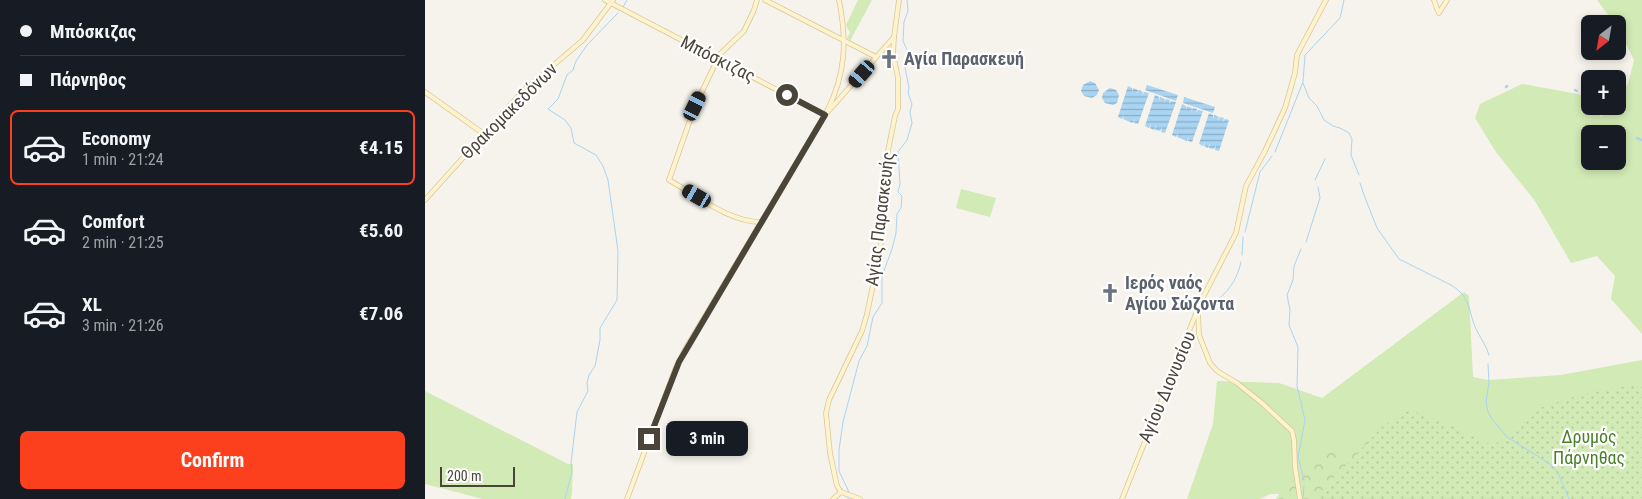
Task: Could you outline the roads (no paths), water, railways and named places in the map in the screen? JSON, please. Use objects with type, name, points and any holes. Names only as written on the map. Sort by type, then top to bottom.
[{"type":"street","name":"Μπόσκιζας","points":[[605,0],[825,115]]},
{"type":"street","points":[[757,0],[744,31],[720,54],[695,106],[669,180],[730,216],[761,222]]},
{"type":"street","points":[[765,0],[876,57]]},
{"type":"street","points":[[627,499],[676,368],[825,115],[839,81],[845,40],[839,0]]},
{"type":"street","name":"Αγίας Παρασκευής","points":[[841,492],[837,486],[832,469],[826,413],[829,400],[862,331],[877,266],[885,207],[886,161],[898,109],[899,78],[893,54],[893,37],[899,0]]},
{"type":"street","name":"Αγίου Διονυσίου","points":[[1122,499],[1135,462],[1198,310],[1236,233],[1246,186],[1285,108],[1295,74],[1297,55],[1326,0]]},
{"type":"street","points":[[1434,0],[1439,12],[1447,0]]},
{"type":"street","name":"Θρακομακεδόνων","points":[[425,200],[522,92],[583,40],[612,2]]},
{"type":"street","points":[[825,115],[893,37]]},
{"type":"street","points":[[882,51],[889,50],[893,54]]},
{"type":"street","points":[[425,92],[484,134]]},
{"type":"street","points":[[1198,310],[1198,328],[1201,341],[1211,365],[1262,403],[1292,432],[1300,499]]},
{"type":"street","points":[[1191,328],[1198,328]]},
{"type":"street","points":[[833,499],[841,492],[860,499]]},
{"type":"water","points":[[1090,81],[1095,83],[1099,90],[1097,95],[1092,98],[1084,96],[1081,91],[1083,85]]},
{"type":"water","points":[[1147,85],[1178,95],[1176,101],[1145,90]]},
{"type":"water","points":[[1128,86],[1132,88],[1132,92],[1133,88],[1138,90],[1137,94],[1139,90],[1143,92],[1142,95],[1144,92],[1149,93],[1138,124],[1134,123],[1135,118],[1133,123],[1123,119],[1124,115],[1122,119],[1118,117]]},
{"type":"water","points":[[1110,88],[1116,90],[1119,95],[1117,103],[1113,105],[1105,103],[1102,98],[1103,93]]},
{"type":"water","points":[[1155,95],[1159,97],[1159,101],[1160,97],[1165,99],[1164,103],[1166,99],[1170,100],[1169,104],[1171,101],[1176,102],[1165,133],[1161,132],[1162,127],[1160,131],[1155,130],[1156,125],[1154,130],[1150,128],[1151,123],[1149,128],[1145,126]]},
{"type":"water","points":[[1184,97],[1215,107],[1213,113],[1183,103]]},
{"type":"water","points":[[1182,104],[1186,106],[1186,110],[1187,106],[1192,108],[1191,112],[1193,108],[1197,109],[1196,113],[1198,110],[1203,111],[1192,142],[1188,141],[1189,136],[1187,141],[1177,137],[1178,132],[1176,137],[1172,135]]},
{"type":"water","points":[[1209,113],[1213,115],[1213,119],[1214,115],[1219,117],[1218,121],[1220,117],[1224,118],[1223,122],[1225,119],[1229,120],[1219,151],[1215,150],[1216,145],[1214,149],[1209,148],[1210,143],[1208,148],[1204,146],[1205,141],[1203,146],[1199,144]]},
{"type":"waterway","points":[[623,7],[627,0]]},
{"type":"waterway","points":[[849,492],[839,471],[839,450],[843,422],[859,361],[867,346],[873,317],[882,303],[882,276],[892,249],[896,233],[897,214],[901,208],[902,196],[898,192],[900,184],[898,152],[907,140],[912,123],[910,112],[912,104],[908,93],[909,88],[905,67],[908,52],[903,41],[904,22],[908,11],[907,0]]},
{"type":"waterway","points":[[1275,152],[1303,82],[1305,55],[1340,18],[1344,0]]},
{"type":"waterway","points":[[565,499],[572,472],[571,463],[577,412],[588,391],[589,375],[595,366],[600,340],[600,328],[617,300],[618,251],[608,180],[603,166],[596,155],[574,143],[571,128],[565,120],[548,109],[558,99],[567,75],[573,70],[576,61],[587,45],[618,13]]},
{"type":"waterway","points":[[1303,83],[1309,98],[1317,106],[1324,120],[1349,133],[1352,139],[1351,155],[1359,175]]},
{"type":"waterway","points":[[1637,138],[1642,140]]},
{"type":"waterway","points":[[1245,232],[1260,172],[1272,156]]},
{"type":"waterway","points":[[1315,180],[1325,159]]},
{"type":"waterway","points":[[1360,183],[1377,228],[1399,259],[1451,285],[1466,299],[1476,329],[1489,355]]},
{"type":"waterway","points":[[1306,242],[1320,198],[1318,187]]},
{"type":"waterway","points":[[1242,255],[1243,237]]},
{"type":"waterway","points":[[1301,249],[1294,266],[1293,280],[1287,295],[1290,310],[1289,325],[1298,347],[1297,386],[1305,420],[1298,457],[1304,480]]},
{"type":"waterway","points":[[1212,304],[1231,286],[1241,262]]},
{"type":"waterway","points":[[1488,364],[1489,382],[1486,402],[1492,419],[1507,437],[1550,464],[1558,473],[1569,499]]},
{"type":"waterway","points":[[1303,498],[1304,486]]},
{"type":"place","name":"Αγία Παρασκευή","points":[[889,59]]},
{"type":"place","name":"Ιερός ναός Αγίου Σώζοντα","points":[[1110,293]]},
{"type":"park label","name":"Δρυμός Πάρνηθας","points":[[1589,447]]}]
